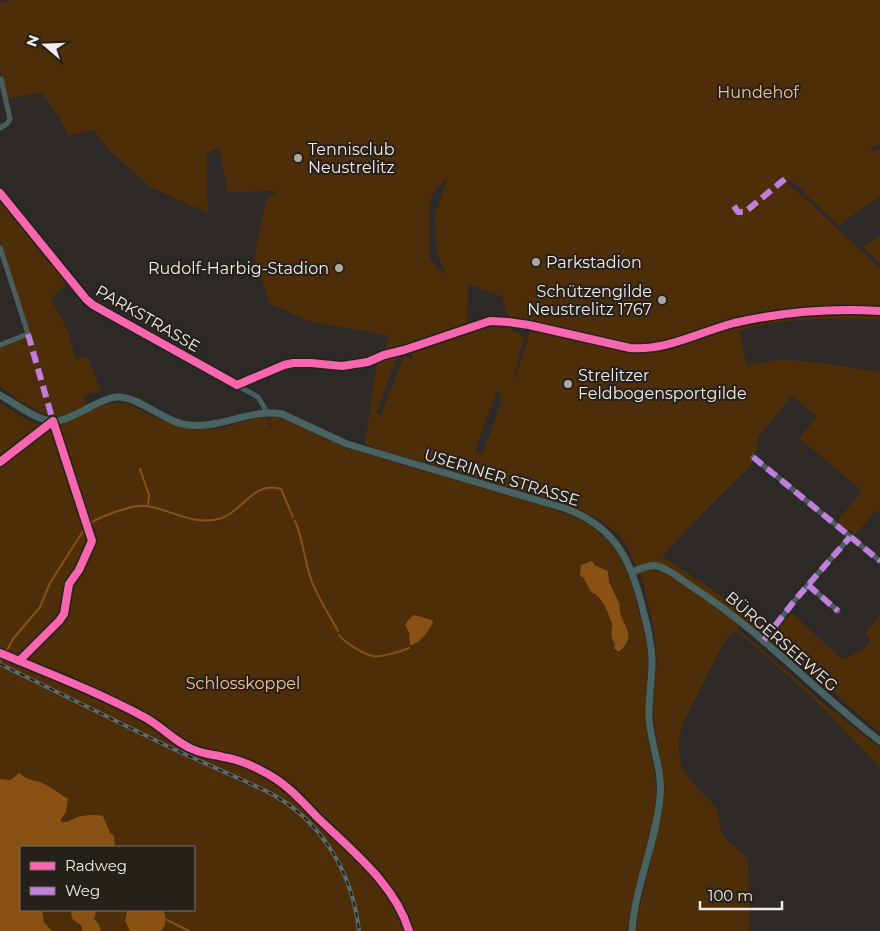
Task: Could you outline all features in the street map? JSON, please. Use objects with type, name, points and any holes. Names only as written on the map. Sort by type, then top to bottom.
[{"type":"main road","name":"USERINER STRASSE","points":[[0,395],[36,416],[53,421],[66,419],[107,399],[119,397],[130,400],[169,420],[187,425],[221,424],[267,412],[286,415],[347,444],[573,511],[597,524],[611,536],[622,550],[633,572],[651,647],[649,712],[661,788],[656,822],[635,909],[632,931]]},
{"type":"main road","name":"BÜRGERSEEWEG","points":[[633,572],[653,565],[665,569],[726,609],[764,640],[838,708],[880,741]]},
{"type":"street","points":[[0,128],[8,124],[10,119],[1,79]]},
{"type":"street","name":"PARKSTRASSE","points":[[0,193],[92,305],[258,397],[267,412]]},
{"type":"street","points":[[0,247],[28,334],[0,345]]},
{"type":"street","points":[[753,457],[880,561]]},
{"type":"street","points":[[764,640],[850,537]]},
{"type":"street","points":[[808,585],[838,611]]},
{"type":"green space","name":"Hundehof","points":[[10,0],[880,0],[880,144],[870,148],[872,151],[880,149],[880,196],[840,226],[804,193],[805,191],[790,180],[787,182],[880,268],[880,320],[827,319],[791,321],[756,326],[739,331],[747,366],[780,359],[880,372],[880,513],[876,510],[855,535],[837,521],[862,491],[799,438],[817,417],[792,396],[758,437],[758,447],[749,468],[662,556],[762,625],[769,626],[759,639],[740,624],[737,628],[828,707],[880,748],[880,767],[811,696],[738,632],[733,632],[723,644],[683,723],[679,750],[683,769],[717,811],[721,830],[726,839],[748,860],[750,931],[636,931],[639,910],[660,823],[665,788],[654,722],[653,702],[657,663],[654,629],[643,582],[625,542],[600,520],[575,507],[366,445],[365,443],[377,363],[389,356],[396,357],[396,360],[376,413],[381,415],[404,356],[413,359],[411,354],[416,348],[484,326],[509,324],[513,331],[524,337],[515,379],[531,329],[630,350],[637,346],[510,320],[501,296],[468,284],[467,325],[384,353],[389,336],[309,321],[270,304],[254,259],[266,200],[277,191],[228,192],[219,148],[206,153],[208,213],[150,187],[108,149],[93,129],[68,136],[60,119],[41,92],[8,99],[0,69],[0,3]],"holes":[[[448,177],[435,215],[437,253],[446,276],[430,260],[429,207],[432,194]],[[497,391],[500,393],[501,403],[482,455],[475,450]]]},
{"type":"green space","points":[[0,197],[68,281],[51,299],[68,331],[76,359],[87,356],[101,390],[84,396],[85,405],[60,416],[37,411],[0,387],[0,347],[30,336],[0,238]]},
{"type":"green space","points":[[880,235],[880,263],[863,247]]},
{"type":"green space","name":"Schlosskoppel","points":[[119,402],[128,404],[172,424],[196,429],[220,428],[266,417],[273,429],[269,417],[284,419],[346,448],[563,512],[580,520],[606,539],[616,551],[630,578],[645,636],[648,669],[645,722],[656,787],[651,831],[627,931],[161,931],[166,916],[164,911],[195,911],[195,846],[115,846],[114,836],[110,833],[103,816],[83,816],[68,822],[61,822],[64,816],[65,796],[51,790],[46,785],[16,773],[10,780],[0,779],[0,403],[33,422],[46,426],[60,425],[106,404]],"holes":[[[589,561],[593,565],[608,571],[609,582],[628,632],[628,642],[619,652],[616,652],[614,648],[615,644],[611,633],[612,624],[606,609],[598,597],[591,592],[583,576],[581,576],[581,569]],[[427,619],[432,620],[433,624],[421,639],[411,644],[409,632]]]},
{"type":"green space","points":[[792,613],[843,660],[865,648],[871,640],[864,634],[880,616],[880,732],[771,638]]},
{"type":"green space","points":[[42,911],[72,911],[71,914],[75,923],[82,926],[82,931],[52,931],[44,921]]},
{"type":"green space","points":[[97,911],[126,911],[125,921],[130,931],[101,931],[101,928],[94,919]]},
{"type":"shaded area","points":[[592,561],[594,565],[608,571],[609,582],[620,605],[620,611],[627,628],[628,640],[625,646],[618,652],[614,648],[615,644],[611,634],[612,624],[606,609],[601,600],[591,592],[583,577],[580,576],[581,565]]},
{"type":"shaded area","points":[[414,615],[432,620],[433,623],[427,633],[412,645],[410,644],[409,632],[405,625]]},
{"type":"shaded area","points":[[19,773],[24,777],[42,783],[68,799],[66,812],[61,822],[68,822],[77,817],[101,815],[110,833],[114,836],[115,846],[20,846],[20,911],[42,911],[44,922],[52,931],[0,931],[0,779],[10,780]]},
{"type":"shaded area","points":[[72,911],[97,911],[94,919],[99,924],[101,931],[82,931],[82,926],[73,920]]},
{"type":"shaded area","points":[[127,911],[163,911],[166,918],[161,931],[130,931],[125,921]]},
{"type":"waterway","points":[[140,469],[149,495],[148,505]]},
{"type":"waterway","points":[[89,524],[117,511],[141,506],[156,508],[193,519],[212,520],[222,518],[256,492],[272,487],[281,489],[293,517]]},
{"type":"waterway","points":[[295,521],[312,582],[338,631]]},
{"type":"waterway","points":[[5,654],[13,639],[40,607],[50,583],[85,528]]},
{"type":"waterway","points":[[339,635],[354,647],[373,656],[386,655],[409,648]]},
{"type":"waterway","points":[[0,650],[18,657]]},
{"type":"waterway","points":[[1,661],[3,657]]},
{"type":"waterway","points":[[167,920],[189,931]]},
{"type":"railway","points":[[0,664],[167,746],[266,791],[294,809],[309,822],[334,854],[350,891],[359,931]]},
{"type":"marked path","points":[[734,206],[738,212],[745,212],[786,178]]},
{"type":"marked path","points":[[28,334],[53,421]]},
{"type":"marked path","points":[[753,457],[880,561]]},
{"type":"marked path","points":[[764,640],[795,600],[850,537]]},
{"type":"marked path","points":[[808,585],[838,611]]},
{"type":"cycle path","points":[[0,193],[86,299],[93,305],[237,385],[293,363],[342,366],[368,362],[384,355],[490,321],[529,325],[630,348],[644,348],[670,344],[734,323],[770,316],[825,311],[880,311]]},
{"type":"cycle path","points":[[0,462],[53,421]]},
{"type":"cycle path","points":[[19,661],[64,614],[69,584],[79,570],[92,541],[53,421]]},
{"type":"cycle path","points":[[0,653],[111,700],[153,722],[177,741],[190,748],[243,763],[278,780],[298,797],[383,883],[402,914],[409,931]]},
{"type":"place","name":"Tennisclub Neustrelitz","points":[[298,158]]},
{"type":"place","name":"Parkstadion","points":[[536,262]]},
{"type":"place","name":"Rudolf-Harbig-Stadion","points":[[339,268]]},
{"type":"place","name":"Schützengilde Neustrelitz 1767","points":[[662,300]]},
{"type":"place","name":"Strelitzer Feldbogensportgilde","points":[[568,384]]}]
